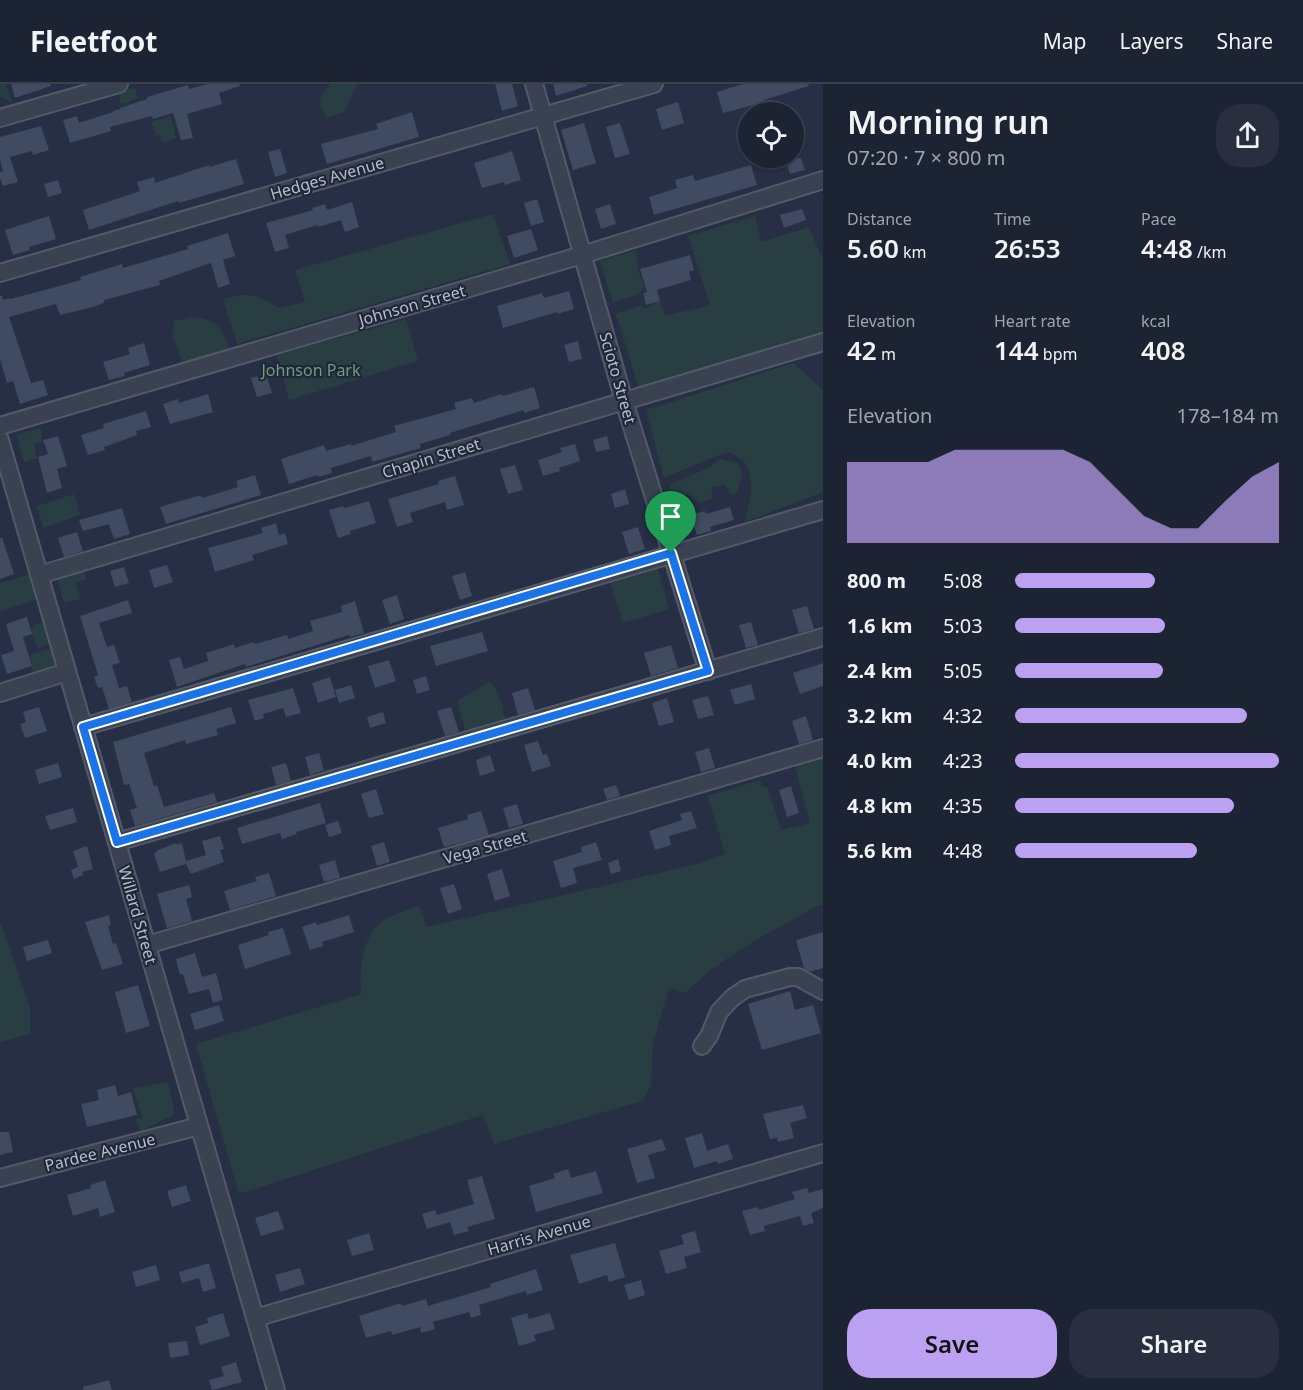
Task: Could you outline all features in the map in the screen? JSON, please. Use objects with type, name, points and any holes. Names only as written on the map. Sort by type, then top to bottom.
[{"type":"street","points":[[0,118],[119,84]]},
{"type":"street","name":"Scioto Street","points":[[534,84],[624,401],[708,671]]},
{"type":"street","name":"Hedges Avenue","points":[[0,273],[654,84]]},
{"type":"street","name":"Johnson Street","points":[[0,426],[582,255],[823,180]]},
{"type":"street","name":"Chapin Street","points":[[39,575],[823,342]]},
{"type":"street","name":"Willard Street","points":[[0,440],[276,1390]]},
{"type":"street","points":[[83,727],[823,510]]},
{"type":"street","points":[[117,842],[823,637]]},
{"type":"street","points":[[0,693],[67,672]]},
{"type":"street","name":"Vega Street","points":[[147,945],[823,748]]},
{"type":"street","points":[[702,1046],[719,1012],[732,998],[745,989],[798,977],[823,991]]},
{"type":"street","points":[[806,982],[823,977]]},
{"type":"street","name":"Pardee Avenue","points":[[0,1178],[199,1126]]},
{"type":"street","name":"Harris Avenue","points":[[255,1318],[823,1153]]},
{"type":"green space","points":[[0,84],[5,84],[13,103],[0,97]]},
{"type":"green space","points":[[331,84],[357,84],[344,112],[327,118],[321,108],[320,100]]},
{"type":"green space","points":[[135,88],[138,98],[121,104],[118,93]]},
{"type":"green space","points":[[171,116],[176,138],[162,143],[160,135],[156,135],[151,122]]},
{"type":"green space","points":[[493,214],[510,264],[237,344],[223,299],[246,295],[264,300],[279,308],[305,302],[295,270]]},
{"type":"green space","points":[[755,216],[761,242],[809,227],[823,257],[823,334],[639,389],[616,314],[642,305],[644,308],[660,301],[665,316],[710,305],[688,236]]},
{"type":"green space","points":[[636,250],[638,270],[644,287],[639,294],[613,303],[600,261]]},
{"type":"green space","points":[[191,317],[216,325],[229,349],[182,362],[173,335],[174,321]]},
{"type":"green space","name":"Johnson Park","points":[[406,319],[418,361],[289,400],[277,355]]},
{"type":"green space","points":[[793,363],[823,390],[823,492],[745,522],[751,490],[750,474],[742,460],[730,452],[664,478],[646,410]]},
{"type":"green space","points":[[41,428],[42,442],[34,444],[37,458],[24,462],[16,435]]},
{"type":"green space","points":[[720,459],[737,463],[743,472],[737,493],[730,494],[725,485],[711,487],[713,499],[699,503],[688,494],[673,497],[669,485],[706,469]]},
{"type":"green space","points":[[74,494],[80,515],[43,528],[37,506]]},
{"type":"green space","points":[[658,568],[669,609],[623,623],[610,583]]},
{"type":"green space","points":[[84,570],[87,579],[76,583],[81,599],[64,603],[58,579]]},
{"type":"green space","points":[[30,574],[37,599],[0,612],[0,583]]},
{"type":"green space","points":[[44,622],[51,644],[37,648],[31,630],[35,625]]},
{"type":"green space","points":[[51,648],[56,665],[33,673],[30,655]]},
{"type":"green space","points":[[489,682],[498,694],[506,720],[466,732],[457,701]]},
{"type":"green space","points":[[823,757],[823,905],[815,907],[731,956],[685,993],[669,988],[653,1043],[651,1086],[642,1101],[494,1144],[483,1115],[239,1194],[196,1044],[361,994],[362,964],[371,934],[384,920],[419,905],[427,927],[701,863],[725,854],[708,796],[760,780],[761,786],[768,788],[781,830],[810,823],[795,766]]},
{"type":"green space","points":[[0,921],[30,1008],[30,1034],[0,1042]]},
{"type":"green space","points":[[168,1082],[175,1114],[140,1132],[136,1119],[142,1117],[133,1088]]},
{"type":"building","points":[[11,84],[50,84],[51,86],[15,98]]},
{"type":"building","points":[[207,84],[239,84],[240,86],[219,93],[222,104],[187,114],[193,138],[181,140],[173,113],[110,127],[111,131],[70,143],[63,120],[77,116],[79,123],[147,99],[147,97],[188,85],[189,89]]},
{"type":"building","points":[[495,84],[512,84],[518,106],[502,111]]},
{"type":"building","points":[[553,84],[587,84],[587,86],[556,96]]},
{"type":"building","points":[[743,84],[808,84],[809,86],[764,100],[765,102],[738,102],[738,109],[723,113],[717,92]]},
{"type":"building","points":[[678,102],[684,123],[662,130],[656,109]]},
{"type":"building","points":[[412,112],[419,137],[327,164],[321,144],[378,129],[376,124]]},
{"type":"building","points":[[584,123],[596,163],[573,170],[561,130]]},
{"type":"building","points":[[620,123],[630,154],[615,158],[606,127]]},
{"type":"building","points":[[41,126],[49,150],[33,155],[32,151],[10,157],[18,182],[3,186],[0,178],[0,172],[3,171],[0,160],[0,137]]},
{"type":"building","points":[[280,149],[287,173],[275,177],[268,152]]},
{"type":"building","points":[[512,151],[521,180],[482,188],[474,163]]},
{"type":"building","points":[[236,159],[244,184],[179,203],[178,201],[89,230],[83,210],[140,191],[137,182],[154,177],[155,183],[209,165],[209,167]]},
{"type":"building","points":[[804,167],[805,170],[790,174],[788,168]]},
{"type":"building","points":[[740,168],[752,168],[757,185],[654,215],[649,197],[677,188],[675,180],[693,175],[695,181]]},
{"type":"building","points":[[58,180],[62,193],[48,197],[44,184]]},
{"type":"building","points":[[537,199],[544,222],[531,226],[524,203]]},
{"type":"building","points":[[352,202],[359,227],[345,232],[341,220],[318,227],[317,225],[285,235],[289,248],[275,252],[266,223],[313,210],[312,208],[325,204],[327,210]]},
{"type":"building","points":[[610,204],[616,224],[601,229],[595,209]]},
{"type":"building","points":[[802,209],[806,220],[784,228],[780,215]]},
{"type":"building","points":[[49,216],[56,239],[29,247],[30,250],[13,255],[5,230]]},
{"type":"building","points":[[531,229],[538,250],[514,258],[507,236]]},
{"type":"building","points":[[228,233],[235,256],[223,260],[230,284],[218,288],[211,263],[159,281],[160,285],[104,300],[104,303],[89,308],[60,315],[56,304],[9,317],[31,383],[43,380],[48,395],[20,404],[13,381],[7,383],[0,359],[0,296],[3,300],[10,299],[81,280],[80,277],[122,264],[123,268],[188,249],[187,246]]},
{"type":"building","points":[[690,255],[694,270],[689,272],[691,280],[657,290],[660,301],[646,305],[643,293],[647,292],[640,269]]},
{"type":"building","points":[[569,291],[574,309],[503,328],[497,306],[542,293],[544,298]]},
{"type":"building","points":[[578,341],[582,359],[569,362],[564,345]]},
{"type":"building","points":[[144,343],[150,365],[109,380],[103,362],[130,354],[128,348]]},
{"type":"building","points":[[266,374],[272,393],[257,397],[251,378]]},
{"type":"building","points":[[534,387],[540,408],[524,413],[524,410],[450,433],[450,435],[420,444],[421,448],[372,462],[371,456],[331,468],[332,473],[289,484],[281,459],[324,445],[326,451],[351,444],[351,446],[396,432],[394,426],[456,409],[454,403],[472,398],[474,403]]},
{"type":"building","points":[[208,394],[213,412],[170,424],[163,404],[178,399],[179,403]]},
{"type":"building","points":[[146,411],[151,427],[136,431],[137,435],[88,455],[81,435],[104,428],[103,424]]},
{"type":"building","points":[[58,436],[67,466],[57,469],[62,488],[47,493],[38,457],[48,454],[43,440]]},
{"type":"building","points":[[607,436],[610,449],[596,452],[593,440]]},
{"type":"building","points":[[575,444],[580,461],[543,476],[538,460],[562,452],[560,448]]},
{"type":"building","points":[[515,465],[523,490],[508,494],[500,469]]},
{"type":"building","points":[[255,475],[261,495],[166,524],[160,507],[238,487],[236,481]]},
{"type":"building","points":[[455,476],[464,505],[447,510],[445,502],[410,513],[413,522],[397,527],[388,499],[439,484],[438,481]]},
{"type":"building","points":[[625,489],[629,504],[615,508],[611,494]]},
{"type":"building","points":[[369,501],[376,523],[350,531],[351,534],[338,538],[329,510]]},
{"type":"building","points":[[730,507],[734,520],[710,527],[711,531],[697,535],[690,515],[705,511],[706,514]]},
{"type":"building","points":[[122,508],[130,534],[114,539],[109,524],[83,531],[79,520]]},
{"type":"building","points":[[276,523],[279,535],[285,533],[288,544],[252,555],[254,560],[215,572],[208,548],[263,533],[261,528]]},
{"type":"building","points":[[638,527],[645,549],[629,554],[622,532]]},
{"type":"building","points":[[77,532],[83,551],[64,557],[58,538]]},
{"type":"building","points":[[2,537],[14,574],[0,579],[0,538]]},
{"type":"building","points":[[167,565],[173,582],[154,588],[149,570]]},
{"type":"building","points":[[124,567],[129,583],[115,587],[110,571]]},
{"type":"building","points":[[465,572],[472,596],[460,600],[452,576]]},
{"type":"building","points":[[397,595],[404,619],[390,624],[382,600]]},
{"type":"building","points":[[128,600],[132,613],[99,623],[107,647],[114,645],[120,663],[112,665],[119,688],[127,686],[132,702],[109,709],[102,687],[98,688],[94,677],[98,675],[80,616]]},
{"type":"building","points":[[355,601],[364,633],[350,637],[349,635],[246,667],[245,664],[177,687],[169,660],[180,657],[184,669],[208,661],[206,653],[234,644],[235,648],[287,635],[288,639],[313,631],[310,621],[342,612],[341,606]]},
{"type":"building","points":[[807,606],[814,629],[799,633],[792,610]]},
{"type":"building","points":[[27,617],[32,634],[23,637],[32,666],[7,674],[1,655],[14,651],[6,624]]},
{"type":"building","points":[[751,622],[758,645],[746,648],[739,625]]},
{"type":"building","points":[[482,632],[488,651],[436,666],[430,646]]},
{"type":"building","points":[[671,645],[678,668],[651,676],[644,653]]},
{"type":"building","points":[[389,660],[396,681],[375,688],[368,666]]},
{"type":"building","points":[[823,663],[823,686],[800,694],[793,673]]},
{"type":"building","points":[[426,676],[430,690],[417,694],[413,680]]},
{"type":"building","points":[[330,677],[336,697],[318,703],[312,683]]},
{"type":"building","points":[[751,684],[755,699],[735,705],[730,690]]},
{"type":"building","points":[[351,685],[355,698],[339,703],[335,690]]},
{"type":"building","points":[[293,688],[301,713],[286,717],[283,708],[263,714],[264,718],[255,721],[248,700]]},
{"type":"building","points":[[528,688],[535,710],[518,715],[512,693]]},
{"type":"building","points":[[708,696],[714,715],[698,719],[692,700]]},
{"type":"building","points":[[667,698],[674,722],[659,726],[652,703]]},
{"type":"building","points":[[39,707],[47,731],[25,738],[20,724],[26,722],[23,712]]},
{"type":"building","points":[[231,707],[236,723],[216,729],[218,735],[186,744],[185,740],[144,753],[154,786],[157,785],[164,807],[214,793],[217,802],[135,826],[130,810],[137,808],[129,784],[124,785],[113,742]]},
{"type":"building","points":[[451,707],[459,732],[445,736],[437,711]]},
{"type":"building","points":[[383,712],[386,723],[370,728],[367,717]]},
{"type":"building","points":[[806,716],[813,740],[799,744],[792,721]]},
{"type":"building","points":[[538,741],[543,755],[547,754],[551,766],[532,772],[524,745]]},
{"type":"building","points":[[709,748],[715,768],[701,772],[695,752]]},
{"type":"building","points":[[319,753],[324,770],[310,775],[305,757]]},
{"type":"building","points":[[490,755],[495,771],[480,776],[476,760]]},
{"type":"building","points":[[58,763],[62,777],[39,784],[35,770]]},
{"type":"building","points":[[286,763],[291,781],[276,785],[271,767]]},
{"type":"building","points":[[616,785],[620,796],[607,800],[603,789]]},
{"type":"building","points":[[791,786],[799,813],[787,817],[779,790]]},
{"type":"building","points":[[376,789],[384,814],[369,818],[361,794]]},
{"type":"building","points":[[320,803],[326,823],[282,839],[280,833],[242,844],[237,828]]},
{"type":"building","points":[[517,804],[523,824],[509,828],[503,808]]},
{"type":"building","points":[[73,808],[77,822],[50,830],[45,816]]},
{"type":"building","points":[[481,811],[489,835],[444,847],[438,828],[468,819],[467,815]]},
{"type":"building","points":[[691,811],[697,828],[669,836],[671,845],[655,850],[649,831],[682,820],[680,814]]},
{"type":"building","points":[[338,821],[342,833],[329,837],[325,825]]},
{"type":"building","points":[[220,836],[224,849],[220,850],[224,862],[191,874],[186,864],[160,872],[154,854],[158,850],[182,843],[186,861],[206,855],[202,841]]},
{"type":"building","points":[[384,842],[390,862],[377,866],[371,846]]},
{"type":"building","points":[[596,842],[602,860],[573,868],[577,883],[561,888],[553,861],[582,852],[581,847]]},
{"type":"building","points":[[87,846],[93,869],[82,872],[83,875],[74,879],[71,870],[78,867],[73,851]]},
{"type":"building","points":[[618,859],[621,871],[611,874],[608,863]]},
{"type":"building","points":[[335,860],[340,878],[324,882],[319,865]]},
{"type":"building","points":[[502,869],[510,896],[495,901],[487,874]]},
{"type":"building","points":[[269,873],[276,896],[230,910],[224,891],[257,881],[255,877]]},
{"type":"building","points":[[454,884],[462,909],[448,914],[440,888]]},
{"type":"building","points":[[189,885],[192,897],[186,899],[192,921],[167,928],[157,894]]},
{"type":"building","points":[[109,915],[111,925],[108,926],[113,944],[116,943],[123,964],[102,970],[85,922]]},
{"type":"building","points":[[349,915],[354,932],[322,942],[323,946],[310,950],[302,927]]},
{"type":"building","points":[[283,928],[291,954],[245,969],[238,945]]},
{"type":"building","points":[[823,932],[823,968],[810,972],[804,969],[796,940]]},
{"type":"building","points":[[48,940],[52,953],[27,961],[23,947]]},
{"type":"building","points":[[195,953],[202,977],[216,973],[223,1000],[213,1003],[209,989],[189,994],[183,974],[180,975],[176,959]]},
{"type":"building","points":[[138,985],[150,1026],[126,1033],[115,992]]},
{"type":"building","points":[[790,991],[795,1010],[813,1005],[821,1033],[762,1050],[748,1004]]},
{"type":"building","points":[[219,1005],[224,1021],[195,1030],[190,1014]]},
{"type":"building","points":[[115,1085],[118,1096],[131,1092],[137,1115],[87,1127],[81,1104],[99,1100],[97,1090]]},
{"type":"building","points":[[803,1105],[807,1118],[790,1123],[794,1138],[778,1142],[777,1138],[770,1139],[763,1114]]},
{"type":"building","points":[[0,1132],[9,1132],[13,1152],[0,1155]]},
{"type":"building","points":[[702,1133],[707,1151],[728,1144],[733,1159],[694,1168],[685,1138]]},
{"type":"building","points":[[662,1139],[666,1150],[648,1155],[655,1178],[637,1183],[627,1149]]},
{"type":"building","points":[[568,1169],[571,1178],[596,1171],[603,1193],[536,1212],[529,1186],[555,1178],[553,1174]]},
{"type":"building","points":[[482,1176],[495,1219],[467,1227],[469,1231],[454,1235],[450,1222],[427,1229],[422,1214],[435,1210],[437,1215],[474,1204],[467,1180]]},
{"type":"building","points":[[105,1180],[115,1212],[100,1217],[98,1208],[73,1216],[67,1195],[91,1188],[90,1185]]},
{"type":"building","points":[[186,1185],[191,1201],[172,1207],[167,1191]]},
{"type":"building","points":[[807,1188],[809,1193],[823,1189],[823,1208],[811,1213],[814,1223],[803,1226],[800,1216],[764,1226],[765,1231],[750,1235],[742,1211],[758,1207],[759,1210],[795,1199],[792,1192]]},
{"type":"building","points":[[278,1211],[284,1229],[261,1236],[255,1218]]},
{"type":"building","points":[[695,1231],[701,1252],[684,1257],[687,1268],[666,1274],[659,1251],[684,1244],[681,1235]]},
{"type":"building","points":[[369,1233],[374,1250],[352,1256],[347,1240]]},
{"type":"building","points":[[615,1243],[625,1277],[609,1282],[607,1275],[579,1284],[570,1255]]},
{"type":"building","points":[[209,1263],[216,1288],[203,1292],[199,1278],[182,1283],[179,1272]]},
{"type":"building","points":[[156,1265],[160,1280],[136,1287],[132,1272]]},
{"type":"building","points":[[300,1268],[305,1284],[280,1292],[275,1275]]},
{"type":"building","points":[[536,1269],[543,1290],[527,1295],[526,1291],[479,1305],[481,1315],[471,1318],[469,1312],[433,1322],[435,1329],[421,1333],[420,1327],[392,1335],[391,1331],[366,1338],[359,1316],[401,1303],[402,1306],[426,1299],[428,1306],[491,1287],[490,1284]]},
{"type":"building","points":[[641,1280],[645,1295],[629,1300],[624,1285]]},
{"type":"building","points":[[223,1313],[230,1336],[200,1345],[195,1327],[208,1323],[207,1318]]},
{"type":"building","points":[[527,1313],[529,1319],[550,1313],[555,1329],[534,1335],[536,1341],[519,1346],[511,1318]]},
{"type":"building","points":[[187,1341],[189,1355],[170,1358],[168,1343]]},
{"type":"building","points":[[236,1362],[242,1382],[212,1390],[209,1380],[224,1376],[221,1367]]},
{"type":"building","points":[[109,1380],[112,1390],[83,1390],[83,1387]]},
{"type":"route","points":[[671,553],[708,671],[117,842],[83,727],[671,553]]}]
